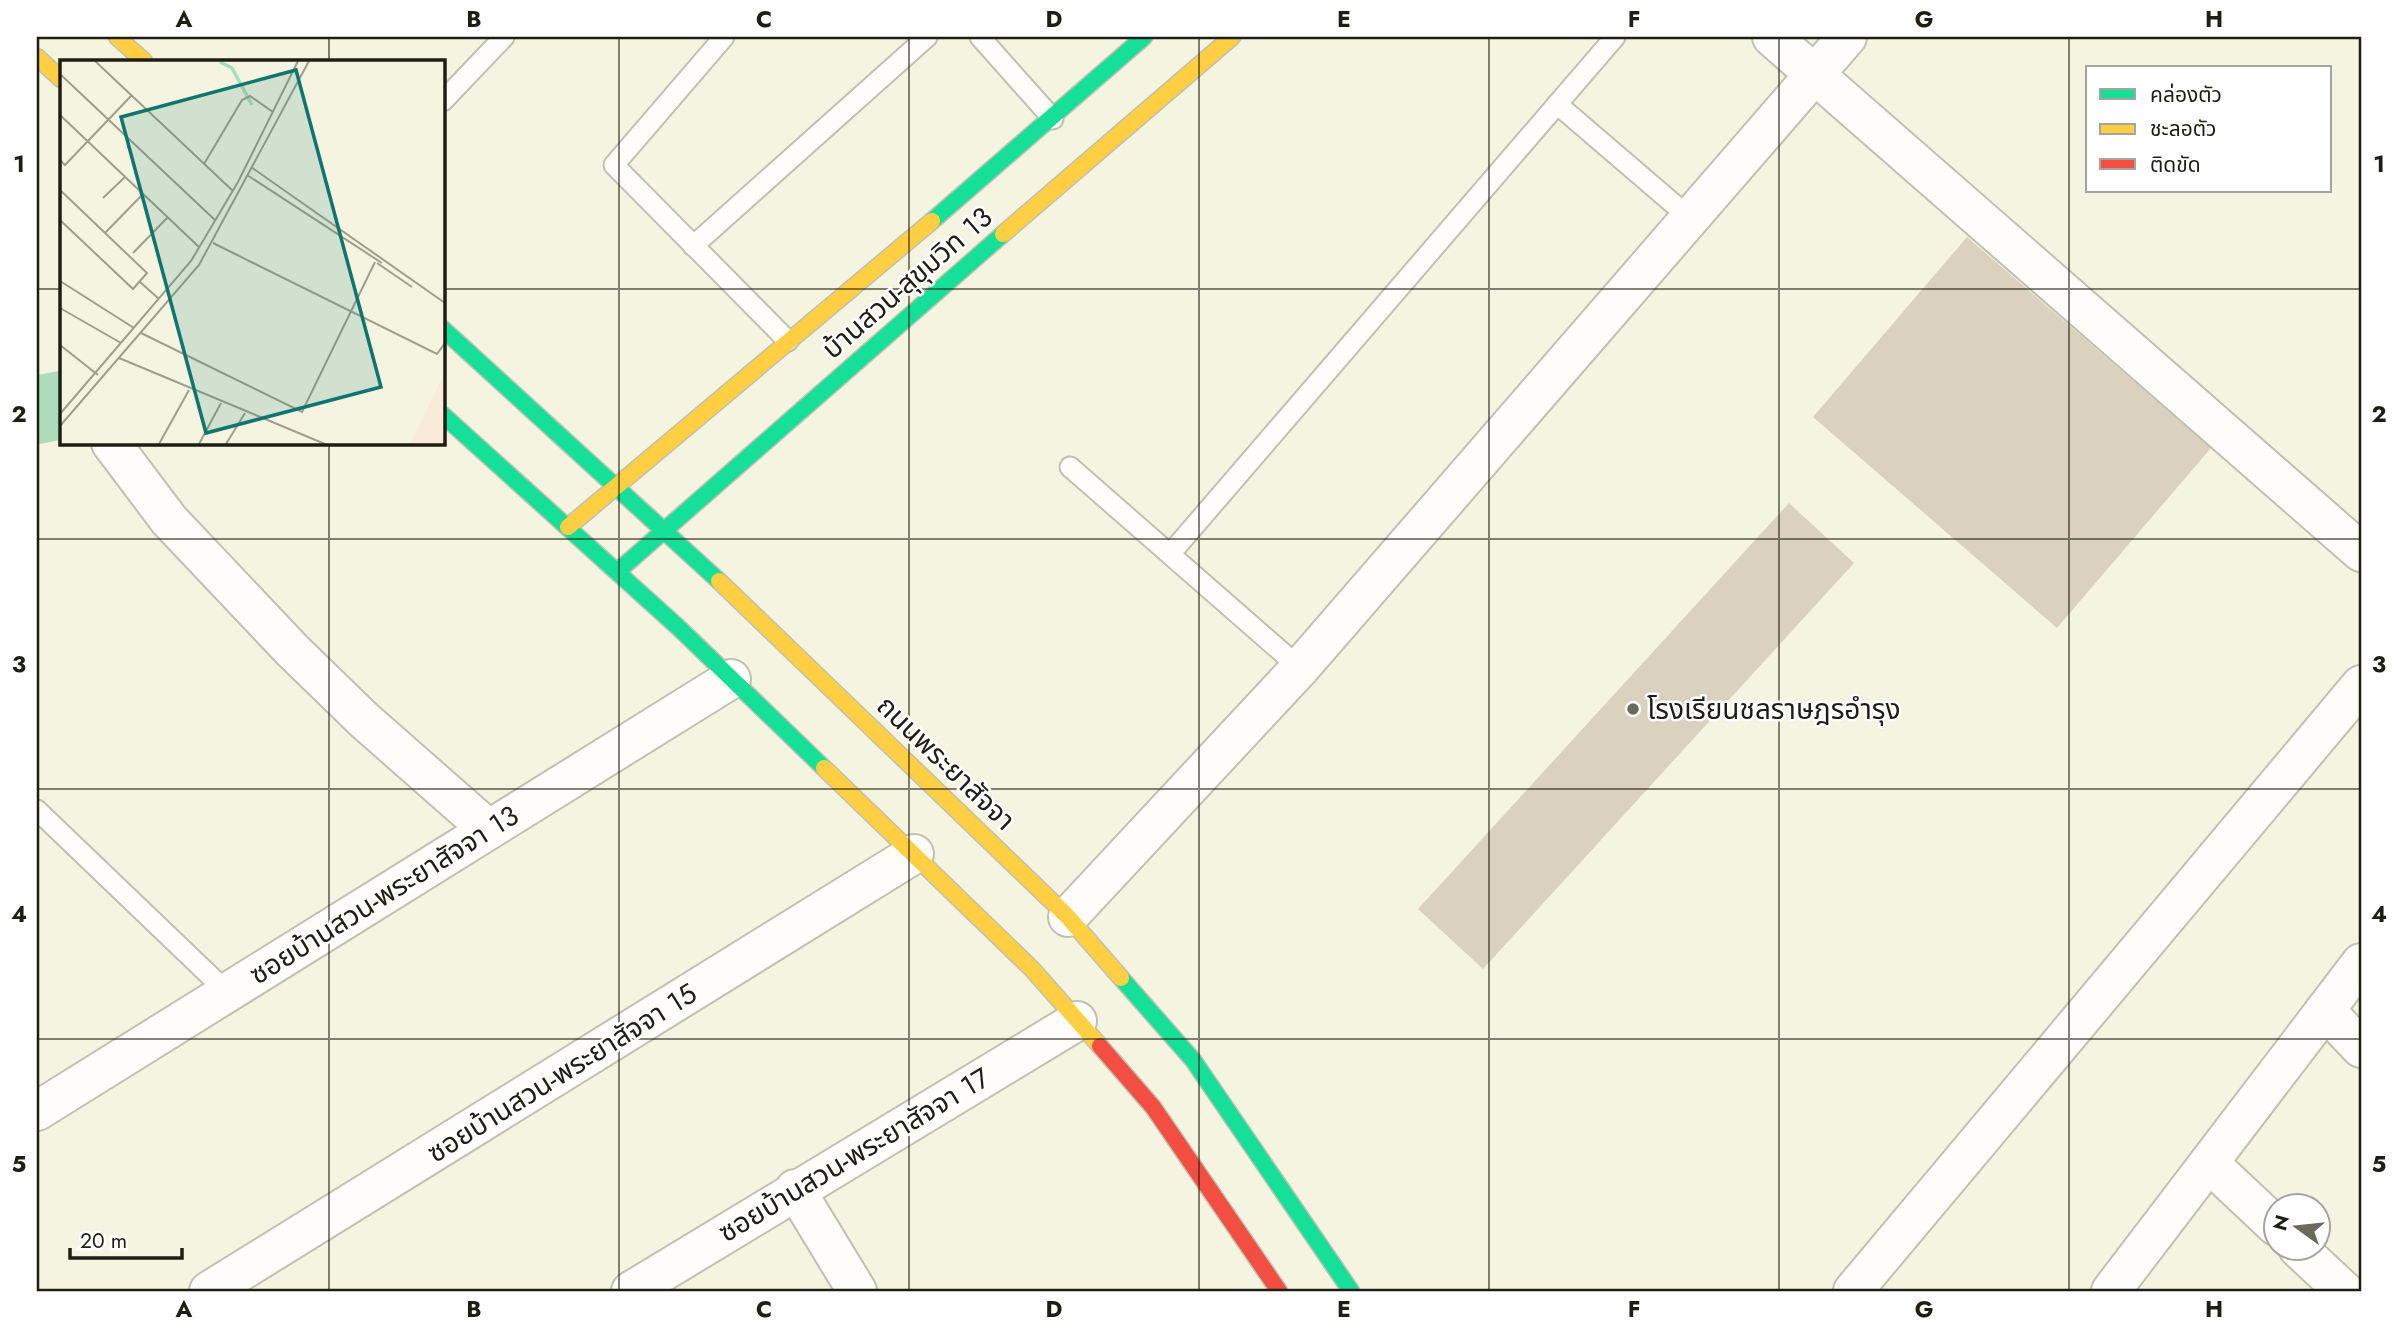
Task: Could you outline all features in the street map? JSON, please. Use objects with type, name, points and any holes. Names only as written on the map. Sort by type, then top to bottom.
[{"type":"main road","points":[[117,37],[143,60]]},
{"type":"main road","name":"บ้านสวน-สุขุมวิท 13","points":[[568,527],[1053,119],[1144,37]]},
{"type":"main road","name":"บ้านสวน-สุขุมวิท 13","points":[[618,571],[1232,37]]},
{"type":"main road","points":[[37,57],[60,78]]},
{"type":"main road","name":"ถนนพระยาสัจจา","points":[[444,329],[665,529],[1068,917],[1192,1060],[1351,1291]]},
{"type":"main road","points":[[444,416],[618,571],[1032,969],[1153,1107],[1279,1291]]},
{"type":"street","points":[[1772,37],[2361,552]]},
{"type":"street","points":[[1068,917],[1300,668],[1847,37]]},
{"type":"street","points":[[112,444],[169,520],[292,650],[364,720],[488,830]]},
{"type":"street","name":"ซอยบ้านสวน-พระยาสัจจา 13","points":[[37,1111],[731,679]]},
{"type":"street","points":[[1853,1291],[2361,685]]},
{"type":"street","name":"ซอยบ้านสวน-พระยาสัจจา 15","points":[[209,1291],[914,855]]},
{"type":"street","points":[[2111,1291],[2361,963]]},
{"type":"street","points":[[2325,1010],[2361,1048]]},
{"type":"street","name":"ซอยบ้านสวน-พระยาสัจจา 17","points":[[631,1291],[795,1189],[1077,1021]]},
{"type":"street","points":[[2209,1163],[2262,1213]]},
{"type":"street","points":[[795,1189],[857,1291]]},
{"type":"street","points":[[2313,1262],[2344,1291]]},
{"type":"lane","points":[[444,100],[504,37]]},
{"type":"lane","points":[[724,37],[614,165],[788,341]]},
{"type":"lane","points":[[693,246],[927,37]]},
{"type":"lane","points":[[980,37],[1053,119]]},
{"type":"lane","points":[[1171,554],[1615,37]]},
{"type":"lane","points":[[1557,104],[1690,218]]},
{"type":"lane","points":[[1070,467],[1300,668]]},
{"type":"lane","points":[[37,810],[227,992]]},
{"type":"building","points":[[1967,237],[2211,448],[2057,628],[1813,417]]},
{"type":"building","points":[[1789,503],[1854,563],[1483,969],[1418,909]]},
{"type":"waterway","points":[[37,410],[60,405]]},
{"type":"traffic: fast","points":[[932,221],[1144,37]]},
{"type":"traffic: fast","points":[[618,571],[1003,234]]},
{"type":"traffic: fast","points":[[444,330],[719,581]]},
{"type":"traffic: fast","points":[[444,416],[679,628],[824,768]]},
{"type":"traffic: fast","points":[[1121,978],[1193,1060],[1351,1291]]},
{"type":"traffic: slow","points":[[117,37],[143,60]]},
{"type":"traffic: slow","points":[[1003,234],[1232,37]]},
{"type":"traffic: slow","points":[[37,57],[60,78]]},
{"type":"traffic: slow","points":[[568,527],[932,221]]},
{"type":"traffic: slow","points":[[719,581],[1068,917],[1121,978]]},
{"type":"traffic: slow","points":[[824,768],[1032,969],[1100,1046]]},
{"type":"traffic: jam","points":[[1100,1046],[1153,1107],[1279,1291]]},
{"type":"place","name":"โรงเรียนชลราษฎรอำรุง","points":[[1633,709]]}]
